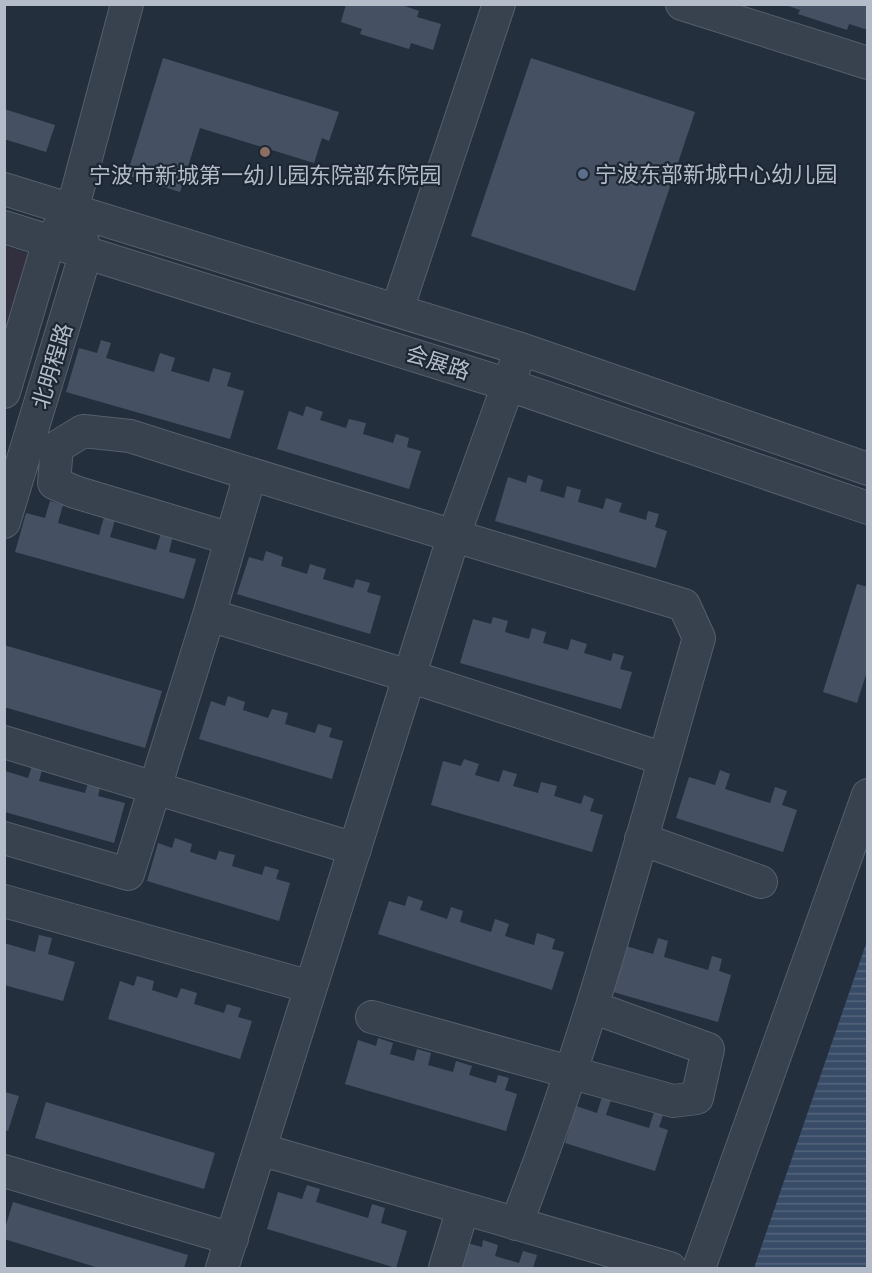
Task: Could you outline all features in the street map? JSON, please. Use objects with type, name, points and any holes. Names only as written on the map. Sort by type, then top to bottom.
[{"type":"street","name":"北明程路","points":[[4,392],[49,241],[72,211],[128,4]]},
{"type":"street","points":[[397,310],[499,4]]},
{"type":"street","points":[[682,4],[867,63]]},
{"type":"street","name":"会展路","points":[[4,189],[521,349],[867,469]]},
{"type":"street","points":[[72,211],[86,252]]},
{"type":"street","name":"会展路","points":[[4,227],[509,385],[867,508]]},
{"type":"street","name":"北明程路","points":[[4,522],[86,252]]},
{"type":"street","points":[[222,1269],[260,1155],[454,535],[521,349]]},
{"type":"street","points":[[231,539],[75,492],[54,483],[57,447],[83,431],[130,436],[250,475],[684,605],[699,638],[592,1007],[571,1074],[516,1224]]},
{"type":"street","points":[[4,838],[128,874],[250,475]]},
{"type":"street","points":[[209,615],[409,676],[664,759]]},
{"type":"street","points":[[4,742],[355,849]]},
{"type":"street","points":[[699,1269],[867,795]]},
{"type":"street","points":[[641,839],[761,882]]},
{"type":"street","points":[[4,902],[311,987]]},
{"type":"street","points":[[372,1017],[673,1101],[697,1098],[708,1049],[592,1007]]},
{"type":"street","points":[[260,1155],[273,1153],[670,1269]]},
{"type":"street","points":[[7,1180],[232,1239]]},
{"type":"street","points":[[445,1269],[463,1208]]},
{"type":"shaded area","points":[[5,246],[39,257],[5,367]]},
{"type":"water","points":[[867,941],[867,1268],[754,1268]]},
{"type":"building","points":[[346,4],[399,4],[419,11],[417,17],[441,24],[433,50],[411,43],[409,49],[360,34],[362,29],[341,22]]},
{"type":"building","points":[[786,5],[868,5],[868,30],[849,24],[847,30],[798,14],[800,10]]},
{"type":"building","points":[[163,58],[339,112],[329,141],[322,138],[314,163],[200,128],[180,192],[127,175]]},
{"type":"building","name":"宁波东部新城中心幼儿园","points":[[531,58],[695,112],[635,291],[471,236]]},
{"type":"building","points":[[4,109],[55,125],[46,152],[4,139]]},
{"type":"building","points":[[101,340],[111,343],[106,358],[154,372],[160,353],[175,358],[171,371],[209,382],[213,368],[231,373],[227,386],[244,391],[230,439],[66,392],[79,348],[97,353]]},
{"type":"building","points":[[306,406],[323,412],[320,420],[346,428],[349,419],[366,423],[363,434],[393,443],[396,434],[409,438],[407,447],[421,451],[409,489],[277,449],[289,411],[303,416]]},
{"type":"building","points":[[528,475],[543,480],[540,491],[564,498],[567,486],[581,490],[578,502],[603,509],[606,498],[622,503],[619,512],[646,520],[648,511],[659,514],[655,527],[667,531],[656,568],[495,521],[508,477],[526,483]]},
{"type":"building","points":[[50,501],[63,505],[58,523],[99,535],[104,517],[115,520],[110,537],[156,550],[161,533],[173,536],[169,552],[196,559],[184,599],[15,552],[26,513],[45,518]]},
{"type":"building","points":[[266,551],[283,557],[281,566],[307,574],[310,564],[326,569],[323,579],[353,588],[356,579],[370,583],[367,592],[381,596],[370,634],[237,594],[249,557],[263,561]]},
{"type":"building","points":[[857,584],[868,587],[868,668],[857,703],[823,692]]},
{"type":"building","points":[[493,617],[508,621],[505,632],[529,639],[532,628],[546,632],[543,643],[568,650],[571,639],[587,644],[584,653],[611,661],[613,653],[624,656],[620,669],[632,672],[621,709],[460,663],[473,619],[491,624]]},
{"type":"building","points":[[4,645],[162,691],[145,748],[4,707]]},
{"type":"building","points":[[228,696],[245,702],[243,710],[268,718],[272,709],[288,713],[285,724],[315,733],[318,724],[332,728],[329,737],[343,741],[332,779],[199,739],[211,701],[225,706]]},
{"type":"building","points":[[464,759],[479,764],[475,775],[499,782],[503,770],[517,774],[513,786],[538,793],[541,782],[557,786],[554,796],[581,804],[584,795],[594,799],[590,811],[603,815],[592,852],[431,805],[443,761],[461,766]]},
{"type":"building","points":[[34,760],[44,763],[39,781],[85,793],[90,776],[102,780],[98,796],[125,803],[114,843],[5,812],[5,771],[28,778]]},
{"type":"building","points":[[720,770],[730,774],[725,789],[770,803],[775,787],[787,791],[782,805],[797,810],[783,852],[676,818],[689,777],[715,785]]},
{"type":"building","points":[[175,838],[192,844],[190,852],[216,860],[219,851],[235,855],[232,866],[262,875],[265,866],[279,870],[276,879],[290,883],[279,921],[147,881],[158,843],[172,848]]},
{"type":"building","points":[[408,896],[423,901],[420,910],[447,919],[451,907],[463,911],[460,922],[491,932],[495,919],[509,924],[505,936],[534,945],[537,933],[555,939],[552,949],[564,952],[552,990],[378,934],[389,901],[405,906]]},
{"type":"building","points":[[39,935],[52,938],[48,954],[75,962],[63,1001],[4,985],[4,943],[35,952]]},
{"type":"building","points":[[658,938],[668,941],[664,957],[708,970],[712,956],[722,959],[719,971],[731,975],[718,1022],[613,992],[626,946],[653,954]]},
{"type":"building","points":[[137,976],[154,981],[152,990],[177,998],[181,988],[197,993],[194,1004],[224,1013],[227,1004],[241,1008],[238,1017],[252,1021],[240,1059],[108,1019],[120,981],[134,986]]},
{"type":"building","points":[[378,1038],[393,1043],[390,1054],[414,1061],[417,1049],[431,1053],[428,1065],[453,1072],[456,1061],[472,1066],[469,1075],[496,1083],[498,1075],[509,1078],[505,1090],[517,1094],[506,1131],[345,1084],[358,1040],[376,1046]]},
{"type":"building","points":[[5,1092],[19,1096],[8,1131],[5,1130]]},
{"type":"building","points":[[602,1097],[611,1100],[606,1115],[649,1128],[654,1112],[663,1115],[659,1127],[668,1130],[655,1171],[565,1143],[576,1106],[597,1113]]},
{"type":"building","points":[[46,1102],[215,1153],[204,1189],[35,1138]]},
{"type":"building","points":[[307,1185],[320,1189],[316,1202],[368,1218],[372,1204],[385,1208],[381,1223],[407,1231],[396,1268],[267,1229],[278,1192],[302,1199]]},
{"type":"building","points":[[13,1202],[188,1255],[184,1268],[99,1268],[4,1239],[4,1231]]},
{"type":"building","points":[[483,1240],[498,1245],[495,1256],[519,1263],[523,1251],[537,1255],[533,1268],[456,1268],[463,1242],[482,1247]]},
{"type":"place","name":"宁波市新城第一幼儿园东院部东院园","points":[[265,152]]},
{"type":"place","name":"宁波东部新城中心幼儿园","points":[[583,174]]}]
